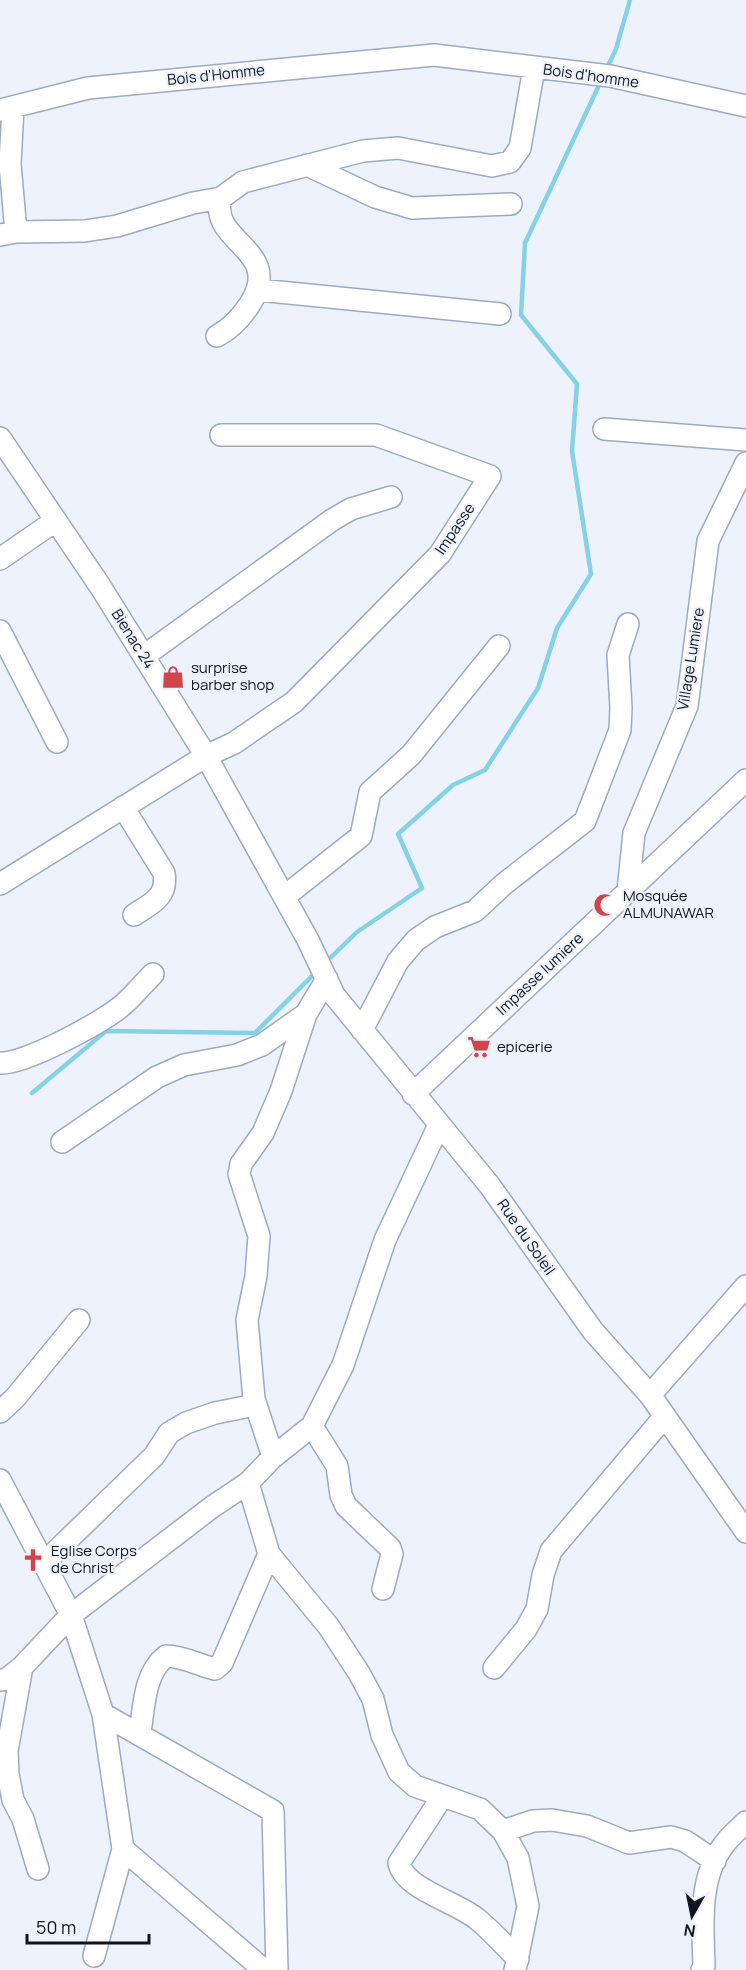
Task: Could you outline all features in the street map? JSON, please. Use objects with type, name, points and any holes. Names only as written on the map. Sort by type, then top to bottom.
[{"type":"street","name":"Bois d'homme","points":[[434,55],[610,76],[746,106]]},
{"type":"street","name":"Bois d'Homme","points":[[7,108],[88,88],[434,55]]},
{"type":"street","points":[[7,108],[10,164],[8,233],[85,231],[222,198],[243,182],[363,151],[398,148],[492,166],[510,162],[520,148],[534,68]]},
{"type":"street","points":[[307,165],[375,197],[412,208],[511,204]]},
{"type":"street","points":[[217,336],[229,330],[242,317],[259,290],[261,272],[248,250],[221,220],[218,209],[222,198]]},
{"type":"street","points":[[259,290],[500,314]]},
{"type":"street","points":[[604,429],[746,440]]},
{"type":"street","name":"Impasse","points":[[206,756],[234,743],[294,702],[440,554],[490,476],[376,435],[221,435]]},
{"type":"street","name":"Bienac 24","points":[[0,438],[144,656],[206,756],[308,940]]},
{"type":"street","name":"Village Lumiere","points":[[628,891],[634,833],[687,706],[708,541],[746,463]]},
{"type":"street","points":[[144,656],[332,520],[351,509],[391,497]]},
{"type":"street","points":[[0,559],[55,521]]},
{"type":"street","points":[[362,1030],[398,960],[416,940],[435,927],[475,911],[504,884],[585,821],[620,730],[618,655],[628,624]]},
{"type":"street","points":[[0,631],[57,742]]},
{"type":"street","points":[[284,897],[361,836],[370,792],[411,756],[499,646]]},
{"type":"street","points":[[0,884],[206,756]]},
{"type":"street","name":"Impasse lumiere","points":[[413,1094],[628,891],[743,787]]},
{"type":"street","points":[[123,807],[165,873],[166,885],[162,896],[134,915]]},
{"type":"street","name":"Rue du Soleil","points":[[308,940],[330,987],[413,1094],[490,1186],[593,1331],[650,1395],[746,1532]]},
{"type":"street","points":[[0,1063],[16,1061],[98,1022],[123,1005],[153,974]]},
{"type":"street","points":[[62,1142],[157,1077],[184,1065],[237,1055],[261,1045],[306,1014],[330,987]]},
{"type":"street","points":[[273,1457],[255,1405],[247,1320],[256,1275],[258,1236],[240,1174],[241,1164],[263,1133],[282,1091],[306,1014]]},
{"type":"street","points":[[0,1680],[7,1679],[22,1667],[71,1616],[212,1507],[248,1483],[273,1457],[312,1426],[344,1365],[385,1240],[439,1125]]},
{"type":"street","points":[[650,1395],[746,1286]]},
{"type":"street","points":[[0,1412],[15,1398],[79,1320]]},
{"type":"street","points":[[44,1563],[154,1456],[169,1432],[186,1423],[215,1413],[255,1405]]},
{"type":"street","points":[[494,1668],[526,1629],[537,1609],[543,1575],[551,1551],[665,1416]]},
{"type":"street","points":[[312,1426],[337,1466],[340,1495],[346,1506],[390,1548],[392,1554],[383,1589]]},
{"type":"street","points":[[0,1480],[71,1616],[103,1714],[123,1849],[94,1956]]},
{"type":"street","points":[[248,1483],[269,1554],[329,1627],[359,1673],[373,1699],[382,1735],[399,1772],[415,1786],[480,1809],[503,1831],[518,1858],[528,1906],[517,1964]]},
{"type":"street","points":[[140,1733],[148,1684],[157,1663],[166,1656],[178,1656],[188,1662],[215,1669],[222,1663],[269,1554]]},
{"type":"street","points":[[22,1667],[7,1751],[8,1774],[13,1800],[23,1819],[38,1869]]},
{"type":"street","points":[[103,1714],[140,1733],[273,1811],[277,1970]]},
{"type":"street","points":[[442,1797],[399,1863],[401,1870],[417,1886],[454,1903],[477,1919],[517,1964]]},
{"type":"street","points":[[503,1831],[533,1821],[552,1820],[588,1826],[629,1843],[671,1837],[685,1841],[715,1861]]},
{"type":"street","points":[[702,1970],[704,1966],[702,1913],[709,1876],[722,1847],[746,1822]]},
{"type":"street","points":[[123,1849],[264,1970]]},
{"type":"waterway","points":[[607,68],[616,49],[630,0]]},
{"type":"waterway","points":[[325,963],[357,932],[422,888],[398,834],[453,785],[485,770],[538,688],[557,628],[591,574],[572,451],[577,384],[521,315],[525,243],[601,81]]},
{"type":"waterway","points":[[32,1093],[106,1031],[255,1033],[317,971]]},
{"type":"place","name":"surprise barber shop","points":[[173,677]]},
{"type":"place","name":"Mosquée ALMUNAWAR","points":[[605,905]]},
{"type":"place","name":"epicerie","points":[[479,1047]]},
{"type":"place","name":"Eglise Corps de Christ","points":[[33,1560]]}]
